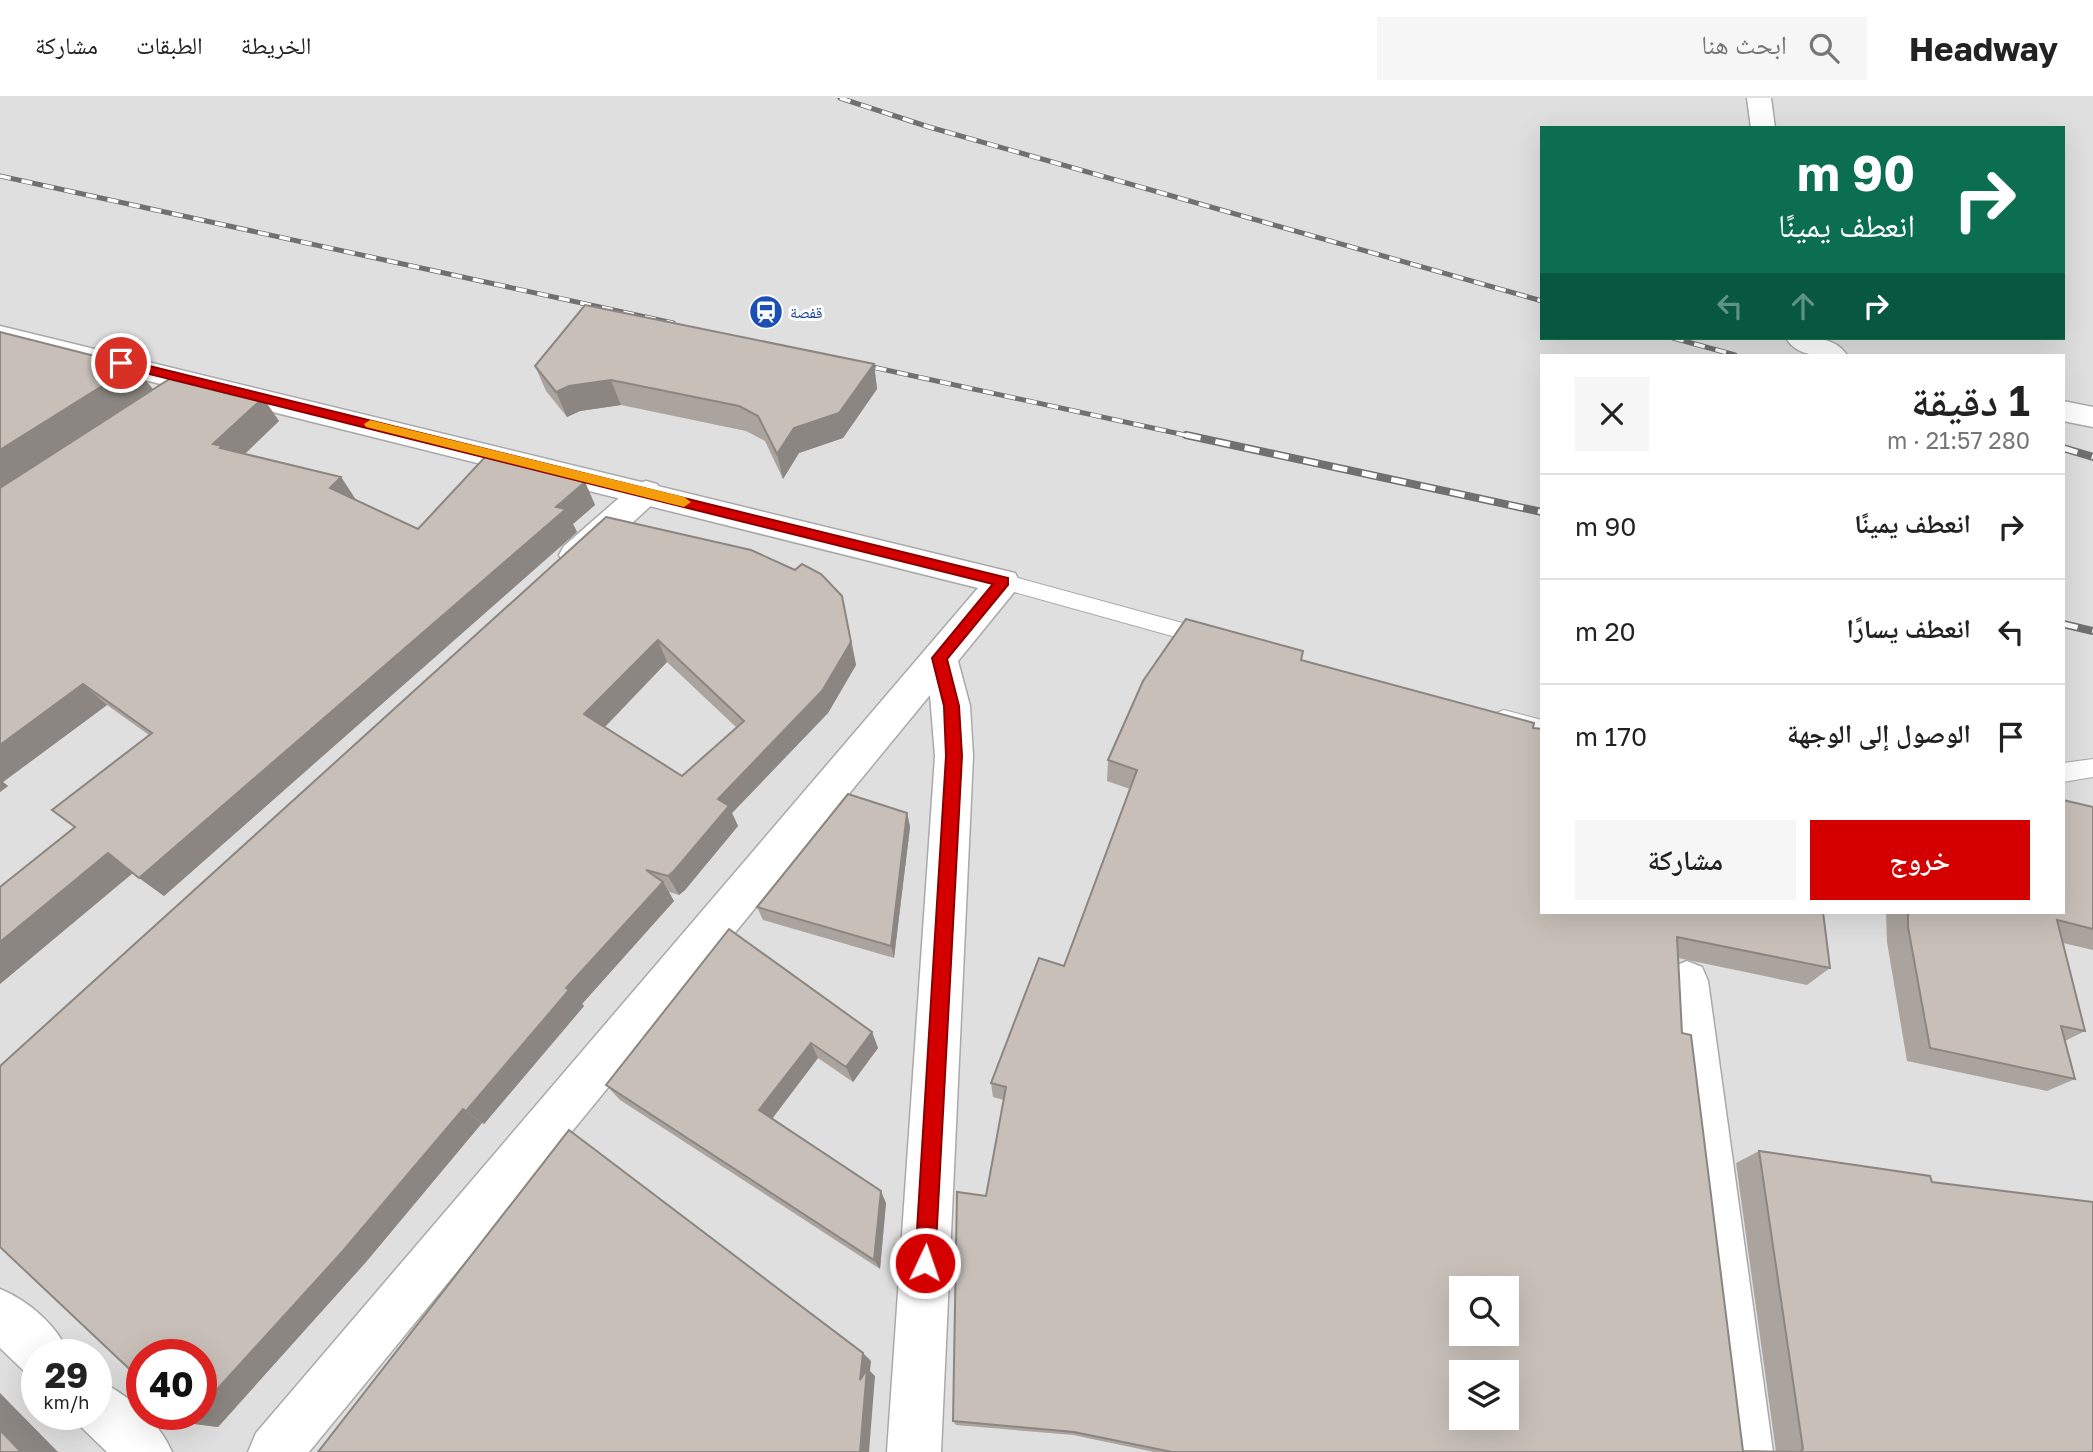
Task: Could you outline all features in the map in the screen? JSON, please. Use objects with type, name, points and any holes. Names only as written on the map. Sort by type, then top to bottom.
[{"type":"street","points":[[1759,98],[1763,126]]},
{"type":"street","points":[[0,334],[1003,582],[275,1452]]},
{"type":"street","points":[[1804,340],[1830,354]]},
{"type":"street","points":[[160,402],[194,380]]},
{"type":"street","points":[[2065,411],[2093,417]]},
{"type":"street","points":[[553,575],[646,492]]},
{"type":"street","points":[[914,1452],[954,756],[951,706],[939,658]]},
{"type":"street","points":[[1687,981],[1746,1452]]},
{"type":"street","points":[[0,1314],[27,1339]]},
{"type":"street","points":[[112,1421],[145,1452]]},
{"type":"lane","points":[[1003,582],[1232,644]]},
{"type":"lane","points":[[1488,715],[1540,728]]},
{"type":"lane","points":[[2065,773],[2093,768]]},
{"type":"shaded area","points":[[0,98],[2093,98],[2093,1452],[0,1452]]},
{"type":"building","points":[[585,305],[874,364],[839,413],[794,428],[777,454],[758,416],[739,406],[611,380],[569,386],[556,392],[535,366]]},
{"type":"building","points":[[0,332],[134,366],[0,450]]},
{"type":"building","points":[[174,376],[263,398],[213,444],[222,446],[220,448],[341,477],[330,488],[418,529],[485,457],[585,482],[556,507],[566,509],[139,878],[108,853],[0,942],[0,887],[75,827],[52,810],[152,733],[83,684],[0,745],[0,488]]},
{"type":"building","points":[[606,517],[751,550],[795,570],[802,564],[821,574],[842,596],[851,642],[822,691],[718,799],[729,806],[674,871],[668,876],[646,870],[663,882],[566,988],[569,990],[466,1111],[463,1109],[342,1252],[217,1389],[217,1339],[126,1339],[126,1366],[112,1353],[112,1339],[97,1339],[0,1247],[0,1066]],"holes":[[[658,640],[744,721],[682,776],[584,714]]]},
{"type":"building","points":[[1186,619],[1303,651],[1301,660],[1534,723],[1533,728],[1540,729],[1540,914],[1823,914],[1830,968],[1677,937],[1682,1033],[1691,1035],[1743,1451],[1800,1452],[1172,1452],[1074,1432],[953,1421],[957,1192],[986,1196],[1006,1087],[991,1083],[1039,958],[1064,966],[1137,770],[1108,760],[1143,681]]},
{"type":"building","points":[[848,794],[907,813],[891,946],[757,907]]},
{"type":"building","points":[[2065,800],[2093,807],[2093,929],[2057,920],[2085,1031],[2061,1026],[2075,1079],[1930,1048],[1908,927],[1908,914],[2065,914]]},
{"type":"building","points":[[729,929],[872,1032],[846,1067],[811,1043],[759,1110],[881,1191],[874,1260],[606,1085]]},
{"type":"building","points":[[569,1130],[863,1353],[860,1380],[867,1369],[860,1452],[318,1452]]},
{"type":"building","points":[[1759,1151],[1930,1176],[1932,1182],[2093,1202],[2093,1452],[1800,1452],[1803,1449]]},
{"type":"building","points":[[0,1430],[21,1452],[0,1452]]},
{"type":"railway","points":[[840,98],[929,127],[1540,300]]},
{"type":"railway","points":[[0,176],[673,323]]},
{"type":"railway","points":[[1680,340],[1731,354]]},
{"type":"railway","points":[[854,363],[1194,437]]},
{"type":"railway","points":[[1186,435],[1540,512]]},
{"type":"railway","points":[[2065,449],[2093,457]]},
{"type":"railway","points":[[2065,624],[2093,631]]},
{"type":"slow traffic","points":[[370,424],[684,502]]},
{"type":"place","name":"قفصة","points":[[766,312]]},
{"type":"route","points":[[121,363],[1003,582],[939,658],[951,706],[954,756],[925,1263]]}]
